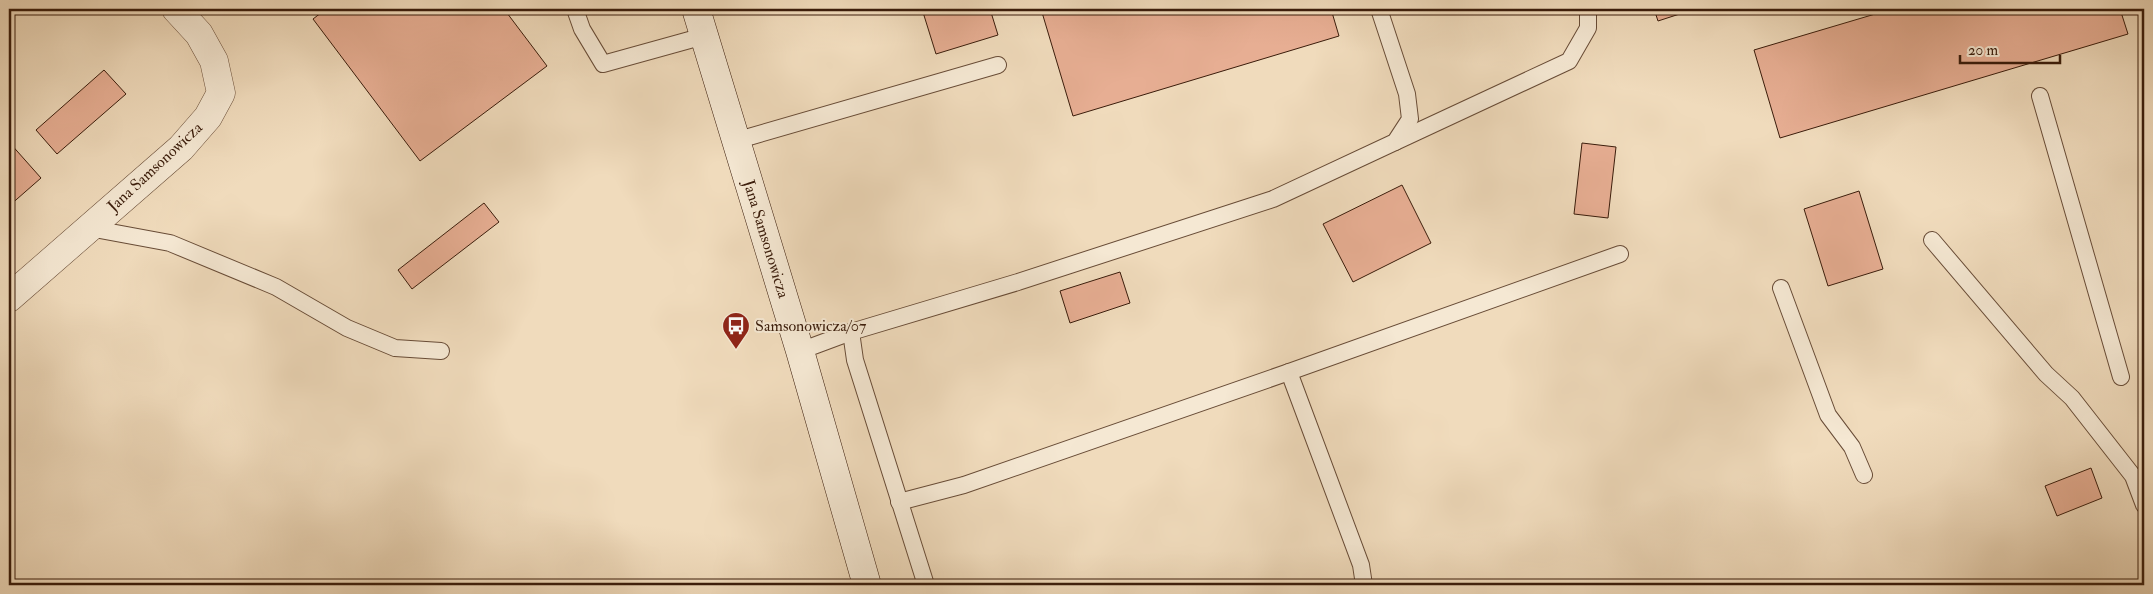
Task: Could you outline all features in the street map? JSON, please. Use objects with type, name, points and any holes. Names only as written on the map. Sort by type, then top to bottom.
[{"type":"main road","name":"Jana Samsonowicza","points":[[9,298],[181,148],[208,117],[221,93],[214,61],[198,34],[176,9]]},
{"type":"main road","name":"Jana Samsonowicza","points":[[696,9],[800,351],[867,585]]},
{"type":"lane","points":[[575,9],[582,28],[603,64],[704,36]]},
{"type":"lane","points":[[1379,9],[1407,94],[1410,119],[1395,142]]},
{"type":"lane","points":[[800,351],[851,332],[1018,282],[1273,199],[1569,61],[1588,28],[1588,9]]},
{"type":"lane","points":[[736,141],[998,65]]},
{"type":"lane","points":[[2040,96],[2122,378]]},
{"type":"lane","points":[[89,228],[170,243],[276,286],[347,328],[395,348],[441,351]]},
{"type":"lane","points":[[1932,240],[2046,374],[2072,398],[2134,476],[2144,505]]},
{"type":"lane","points":[[899,502],[964,485],[1620,254]]},
{"type":"lane","points":[[1781,288],[1828,415],[1852,447],[1864,475]]},
{"type":"lane","points":[[851,332],[855,360],[926,585]]},
{"type":"lane","points":[[1289,372],[1361,565],[1364,585]]},
{"type":"building","points":[[326,9],[504,9],[547,66],[420,161],[313,19]]},
{"type":"building","points":[[922,9],[990,9],[998,35],[936,54]]},
{"type":"building","points":[[1041,9],[1331,9],[1339,36],[1073,116]]},
{"type":"building","points":[[1654,9],[1695,9],[1658,21]]},
{"type":"building","points":[[1892,9],[2120,9],[2128,34],[1780,138],[1754,50]]},
{"type":"building","points":[[104,70],[126,94],[57,154],[36,130]]},
{"type":"building","points":[[9,142],[41,178],[9,206]]},
{"type":"building","points":[[1582,143],[1616,147],[1608,218],[1574,214]]},
{"type":"building","points":[[1402,185],[1431,243],[1353,282],[1323,224]]},
{"type":"building","points":[[1859,191],[1883,269],[1828,286],[1804,209]]},
{"type":"building","points":[[484,203],[499,222],[412,289],[398,270]]},
{"type":"building","points":[[1120,272],[1130,303],[1070,323],[1060,291]]},
{"type":"building","points":[[2091,468],[2102,498],[2057,516],[2045,486]]},
{"type":"place","name":"Samsonowicza/07","points":[[736,350]]}]
